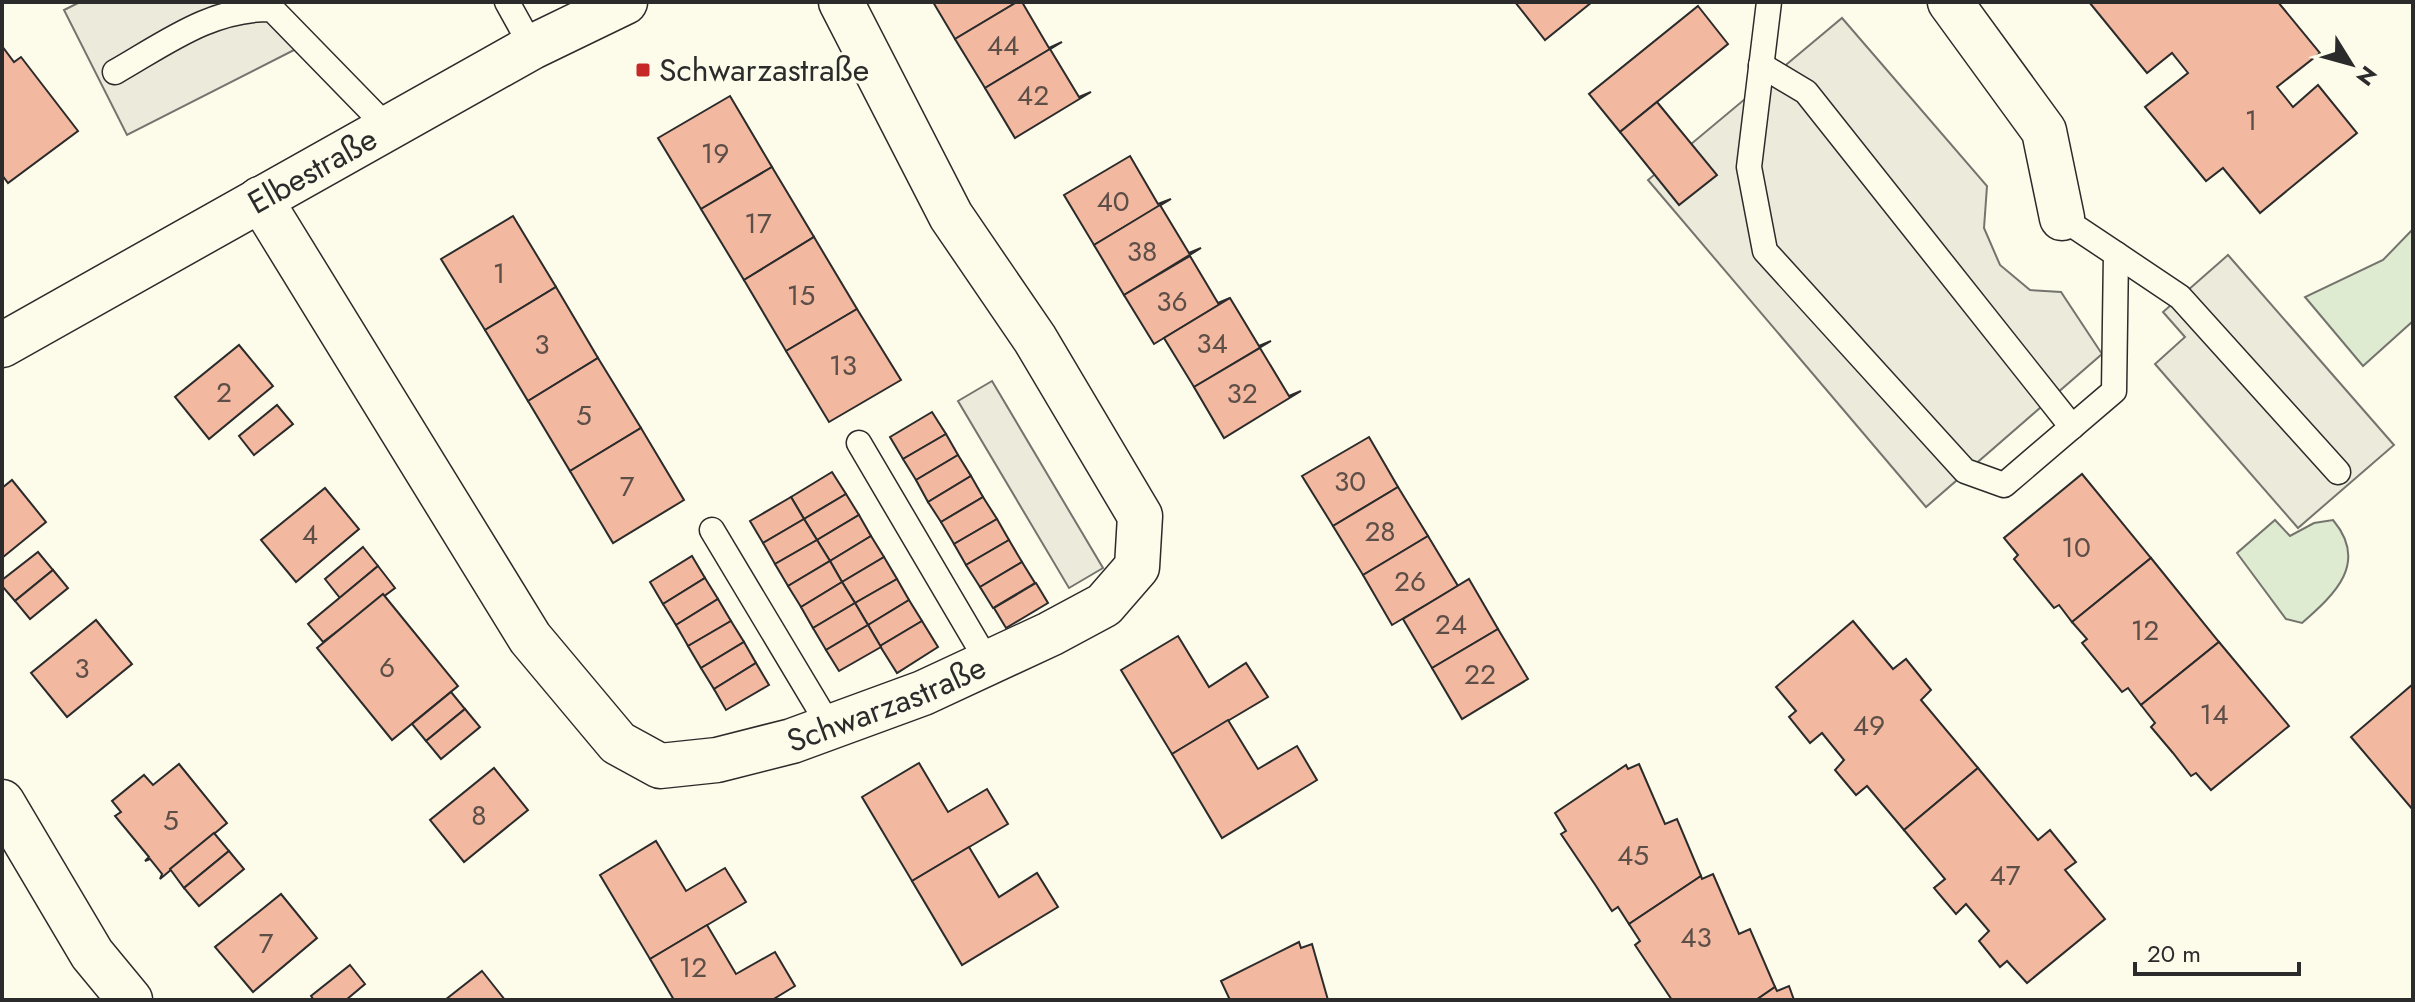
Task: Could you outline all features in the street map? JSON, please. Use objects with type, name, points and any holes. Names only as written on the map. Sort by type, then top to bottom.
[{"type":"street","name":"Elbestraße","points":[[2,345],[532,47],[625,2]]},
{"type":"street","name":"Schwarzastraße","points":[[260,199],[530,638],[618,743],[660,766],[717,760],[792,741],[989,664],[1104,605],[1137,567],[1140,516],[1035,339],[951,216],[841,2]]},
{"type":"street","points":[[1950,2],[2044,131],[2062,218]]},
{"type":"street","points":[[2,802],[92,954],[130,1000]]},
{"type":"lane","points":[[507,2],[532,47]]},
{"type":"lane","points":[[1769,2],[1749,167],[1765,251],[1965,471],[2004,485],[2114,391],[2116,254]]},
{"type":"lane","points":[[115,72],[216,15],[242,8],[272,9],[388,128]]},
{"type":"lane","points":[[1761,65],[1806,92],[2072,427]]},
{"type":"lane","points":[[2062,218],[2180,297],[2338,472]]},
{"type":"lane","points":[[859,443],[989,664]]},
{"type":"lane","points":[[712,530],[830,727]]},
{"type":"green space","points":[[2413,229],[2413,321],[2363,366],[2305,297],[2383,260]]},
{"type":"green space","points":[[2275,520],[2290,536],[2314,523],[2333,520],[2348,550],[2348,564],[2336,589],[2302,623],[2286,619],[2237,553]]},
{"type":"shaded area","points":[[80,2],[277,2],[300,47],[127,135],[64,10]]},
{"type":"shaded area","points":[[1842,18],[1987,186],[1984,228],[2000,265],[2030,290],[2061,292],[2102,354],[1926,507],[1648,180]]},
{"type":"shaded area","points":[[2228,255],[2394,445],[2298,528],[2155,364],[2185,337],[2163,312]]},
{"type":"shaded area","points":[[992,381],[1103,568],[1069,588],[958,401]]},
{"type":"building","points":[[933,2],[1017,2],[955,39]]},
{"type":"building","points":[[1017,2],[1022,2],[1049,48],[1062,42],[985,88],[955,39]]},
{"type":"building","points":[[1515,2],[1592,2],[1545,40]]},
{"type":"building","points":[[2089,2],[2278,2],[2320,53],[2277,87],[2293,107],[2318,85],[2357,133],[2260,213],[2223,168],[2206,181],[2145,107],[2188,73],[2172,53],[2147,73]]},
{"type":"building","points":[[1698,6],[1728,44],[1620,132],[1589,94]]},
{"type":"building","points":[[2,46],[14,62],[21,57],[78,131],[8,183],[2,175]]},
{"type":"building","points":[[1050,49],[1079,97],[1091,92],[1015,138],[985,88]]},
{"type":"building","points":[[730,96],[772,167],[701,209],[658,138]]},
{"type":"building","points":[[1657,102],[1717,175],[1679,205],[1620,132]]},
{"type":"building","points":[[1130,156],[1158,204],[1171,199],[1094,245],[1064,195]]},
{"type":"building","points":[[772,167],[814,237],[744,280],[701,209]]},
{"type":"building","points":[[1160,205],[1189,253],[1201,248],[1124,295],[1094,245]]},
{"type":"building","points":[[513,216],[556,287],[485,330],[441,259]]},
{"type":"building","points":[[814,237],[857,309],[786,351],[744,280]]},
{"type":"building","points":[[1190,256],[1218,303],[1230,298],[1154,344],[1124,295]]},
{"type":"building","points":[[556,287],[598,358],[528,401],[485,330]]},
{"type":"building","points":[[1230,298],[1259,346],[1271,341],[1194,387],[1164,338]]},
{"type":"building","points":[[857,309],[901,380],[829,422],[786,351]]},
{"type":"building","points":[[239,345],[273,386],[209,439],[175,397]]},
{"type":"building","points":[[1260,348],[1289,396],[1301,391],[1224,438],[1194,387]]},
{"type":"building","points":[[598,358],[641,428],[570,471],[528,401]]},
{"type":"building","points":[[277,405],[293,424],[254,455],[239,436]]},
{"type":"building","points":[[932,412],[946,434],[903,459],[890,437]]},
{"type":"building","points":[[641,428],[684,500],[613,543],[570,471]]},
{"type":"building","points":[[946,434],[958,455],[916,480],[903,459]]},
{"type":"building","points":[[1369,437],[1398,487],[1333,526],[1302,476]]},
{"type":"building","points":[[958,455],[971,476],[928,502],[916,480]]},
{"type":"building","points":[[832,472],[846,494],[804,519],[791,497]]},
{"type":"building","points":[[2082,474],[2151,558],[2072,622],[2059,605],[2054,608],[2014,559],[2018,555],[2004,538]]},
{"type":"building","points":[[971,476],[983,497],[941,522],[928,502]]},
{"type":"building","points":[[12,480],[46,522],[2,558],[2,488]]},
{"type":"building","points":[[1398,487],[1428,536],[1363,575],[1333,526]]},
{"type":"building","points":[[325,488],[359,529],[296,582],[261,540]]},
{"type":"building","points":[[846,494],[859,515],[817,540],[804,519]]},
{"type":"building","points":[[791,497],[804,519],[763,543],[750,521]]},
{"type":"building","points":[[983,497],[997,519],[954,544],[941,522]]},
{"type":"building","points":[[859,515],[871,536],[830,561],[817,540]]},
{"type":"building","points":[[804,519],[817,540],[775,564],[763,543]]},
{"type":"building","points":[[997,519],[1009,540],[966,565],[954,544]]},
{"type":"building","points":[[871,536],[884,557],[842,582],[830,561]]},
{"type":"building","points":[[1428,536],[1458,586],[1392,625],[1363,575]]},
{"type":"building","points":[[817,540],[830,561],[788,586],[775,564]]},
{"type":"building","points":[[1009,540],[1022,562],[980,587],[966,565]]},
{"type":"building","points":[[363,547],[378,566],[340,598],[325,579]]},
{"type":"building","points":[[38,552],[53,570],[15,601],[2,586],[2,580]]},
{"type":"building","points":[[692,556],[705,578],[663,604],[650,582]]},
{"type":"building","points":[[884,557],[897,579],[855,603],[842,582]]},
{"type":"building","points":[[2151,558],[2219,642],[2141,705],[2128,688],[2122,692],[2082,643],[2087,639],[2072,622]]},
{"type":"building","points":[[830,561],[842,582],[801,607],[788,586]]},
{"type":"building","points":[[1022,562],[1035,583],[993,608],[980,587]]},
{"type":"building","points":[[378,566],[395,588],[323,642],[308,624]]},
{"type":"building","points":[[53,570],[68,588],[30,619],[15,601]]},
{"type":"building","points":[[705,578],[718,599],[676,625],[663,604]]},
{"type":"building","points":[[897,579],[909,600],[868,625],[855,603]]},
{"type":"building","points":[[1469,579],[1498,629],[1432,668],[1403,619]]},
{"type":"building","points":[[842,582],[855,603],[813,628],[801,607]]},
{"type":"building","points":[[1036,583],[1048,603],[1006,628],[994,608]]},
{"type":"building","points":[[383,594],[458,686],[392,740],[317,648]]},
{"type":"building","points":[[718,599],[731,621],[688,646],[676,625]]},
{"type":"building","points":[[909,600],[922,621],[880,646],[868,625]]},
{"type":"building","points":[[855,603],[868,625],[826,650],[813,628]]},
{"type":"building","points":[[96,620],[132,664],[67,717],[31,673]]},
{"type":"building","points":[[731,621],[744,642],[701,668],[688,646]]},
{"type":"building","points":[[922,621],[938,647],[897,673],[880,646]]},
{"type":"building","points":[[1853,621],[1893,669],[1906,659],[1931,690],[1921,700],[1978,768],[1904,830],[1867,786],[1856,795],[1835,770],[1844,760],[1822,733],[1810,743],[1789,717],[1796,711],[1776,687]]},
{"type":"building","points":[[868,625],[881,647],[839,671],[826,650]]},
{"type":"building","points":[[1498,629],[1528,679],[1462,719],[1432,668]]},
{"type":"building","points":[[1178,636],[1209,687],[1246,663],[1268,697],[1172,754],[1121,670]]},
{"type":"building","points":[[744,642],[756,663],[714,689],[701,668]]},
{"type":"building","points":[[2219,642],[2289,726],[2211,790],[2196,773],[2191,776],[2151,727],[2155,723],[2141,705]]},
{"type":"building","points":[[756,663],[769,685],[726,710],[714,689]]},
{"type":"building","points":[[2413,684],[2413,810],[2351,737]]},
{"type":"building","points":[[451,692],[465,709],[426,741],[412,724]]},
{"type":"building","points":[[465,709],[480,727],[441,759],[426,741]]},
{"type":"building","points":[[1228,720],[1258,769],[1297,746],[1317,780],[1222,838],[1172,754]]},
{"type":"building","points":[[919,763],[948,812],[987,789],[1008,824],[912,881],[862,797]]},
{"type":"building","points":[[179,764],[227,823],[160,879],[162,874],[150,859],[145,861],[149,857],[115,816],[121,812],[112,801],[144,775],[153,785]]},
{"type":"building","points":[[1639,764],[1665,824],[1677,819],[1701,876],[1629,924],[1618,907],[1612,911],[1561,834],[1566,831],[1555,813],[1626,765],[1628,769]]},
{"type":"building","points":[[494,768],[528,810],[464,862],[430,820]]},
{"type":"building","points":[[1978,768],[2038,840],[2050,830],[2076,862],[2065,870],[2105,919],[2027,983],[2007,961],[2000,967],[1979,941],[1989,931],[1966,904],[1956,914],[1934,888],[1945,879],[1904,830]]},
{"type":"building","points":[[214,833],[229,851],[184,888],[170,869]]},
{"type":"building","points":[[656,841],[686,891],[725,868],[746,902],[650,959],[600,875]]},
{"type":"building","points":[[969,847],[999,897],[1037,873],[1058,907],[962,965],[912,881]]},
{"type":"building","points":[[229,851],[244,869],[199,906],[184,888]]},
{"type":"building","points":[[1713,874],[1739,934],[1750,929],[1775,987],[1756,1000],[1672,1000],[1635,945],[1640,941],[1629,924],[1701,876],[1702,879]]},
{"type":"building","points":[[281,894],[317,938],[253,992],[215,947]]},
{"type":"building","points":[[707,925],[736,974],[775,952],[795,986],[772,1000],[674,1000],[650,959]]},
{"type":"building","points":[[1299,942],[1301,948],[1312,944],[1328,1000],[1230,1000],[1221,981]]},
{"type":"building","points":[[350,965],[365,984],[346,1000],[314,1000],[311,996]]},
{"type":"building","points":[[482,971],[505,1000],[445,1000]]},
{"type":"building","points":[[1789,986],[1794,1000],[1756,1000],[1775,987],[1777,991]]},
{"type":"place","name":"Schwarzastraße","points":[[643,70]]}]
